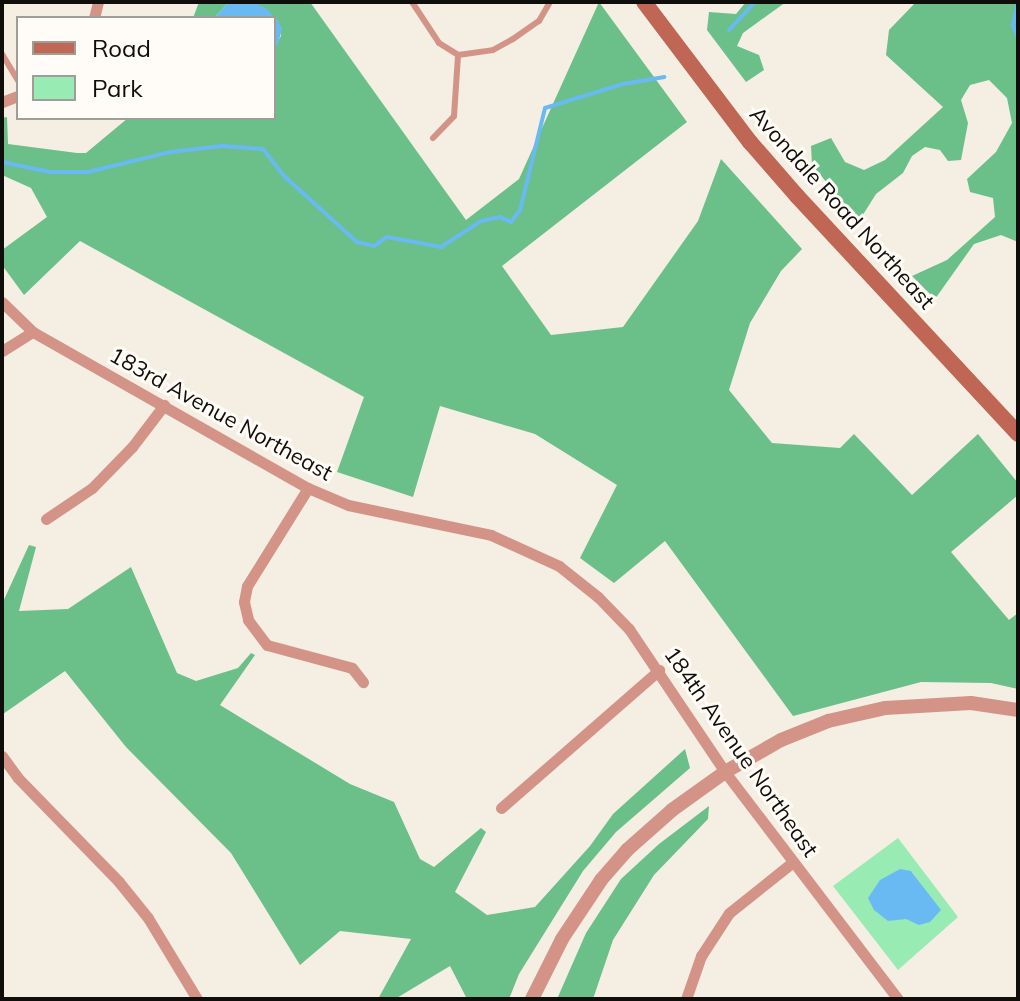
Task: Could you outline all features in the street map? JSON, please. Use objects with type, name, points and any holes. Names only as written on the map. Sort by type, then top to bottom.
[{"type":"main road","name":"Avondale Road Northeast","points":[[644,2],[789,187],[1015,426]]},
{"type":"street","name":"183rd Avenue Northeast","points":[[2,302],[33,332],[308,488],[348,505],[491,535],[530,551]]},
{"type":"street","points":[[2,351],[33,332]]},
{"type":"street","points":[[46,519],[92,488],[132,447],[164,405]]},
{"type":"street","points":[[308,488],[247,586],[244,602],[248,620],[267,645],[352,668],[363,682]]},
{"type":"street","name":"184th Avenue Northeast","points":[[530,551],[559,566],[598,597],[629,629],[725,772],[898,999]]},
{"type":"street","points":[[501,808],[659,670]]},
{"type":"street","points":[[532,999],[562,939],[601,880],[627,850],[672,810],[725,772],[793,735],[828,721],[885,708],[971,703],[1018,710]]},
{"type":"street","points":[[2,756],[18,778],[138,906],[197,999]]},
{"type":"street","points":[[686,999],[701,956],[729,913],[793,862]]},
{"type":"lane","points":[[412,2],[439,43],[458,55],[493,50],[513,39],[539,21],[550,2]]},
{"type":"lane","points":[[2,54],[16,78]]},
{"type":"lane","points":[[433,138],[454,116],[458,55]]},
{"type":"green space","points":[[199,2],[229,2],[216,16],[194,16]]},
{"type":"green space","points":[[252,2],[310,2],[466,220],[519,179],[599,2],[687,122],[502,266],[551,335],[623,327],[698,221],[721,159],[802,249],[781,271],[750,323],[729,390],[772,443],[840,448],[854,434],[912,495],[978,434],[1018,483],[1018,495],[951,552],[1009,620],[1018,613],[1018,689],[991,683],[921,682],[793,716],[665,541],[614,583],[580,558],[617,485],[535,434],[440,406],[413,497],[337,472],[364,397],[80,241],[24,295],[2,265],[2,250],[47,217],[31,188],[2,175],[2,118],[7,117],[8,144],[77,153],[86,153],[126,120],[276,120],[276,45],[281,36],[276,16],[271,16]]},
{"type":"green space","points":[[746,2],[786,2],[743,33],[737,46],[759,55],[764,70],[746,82],[707,30],[709,12],[736,14]]},
{"type":"green space","points":[[916,2],[1018,2],[1018,242],[1001,235],[974,244],[935,299],[912,276],[947,260],[995,217],[993,198],[970,192],[967,179],[996,152],[1012,123],[1007,98],[989,80],[970,85],[961,100],[968,123],[961,160],[948,161],[940,150],[925,147],[912,156],[903,173],[876,194],[859,221],[812,165],[811,146],[831,138],[845,162],[864,170],[885,160],[943,107],[886,55],[889,30]]},
{"type":"green space","points":[[29,545],[36,547],[19,611],[68,609],[131,567],[177,673],[196,681],[238,668],[251,653],[255,655],[220,705],[350,784],[394,802],[420,859],[434,867],[481,828],[486,832],[455,892],[487,915],[535,907],[590,846],[613,814],[685,749],[690,768],[616,832],[583,871],[519,974],[509,999],[467,999],[450,966],[395,999],[378,999],[411,939],[340,931],[300,965],[231,853],[126,747],[65,671],[3,714],[2,604]]},
{"type":"green space","points":[[709,806],[708,819],[654,875],[613,940],[593,999],[557,999],[586,933],[621,879],[659,844]]},
{"type":"green space","points":[[898,838],[958,917],[898,970],[833,886]],"holes":[[[912,872],[940,910],[888,921]]]},
{"type":"water","points":[[229,2],[252,2],[266,8],[273,16],[216,16]]},
{"type":"water","points":[[276,19],[282,28],[276,46]]},
{"type":"water","points":[[900,869],[911,871],[941,910],[930,922],[919,925],[906,919],[888,921],[874,910],[868,898],[880,880]]},
{"type":"waterway","points":[[729,30],[755,2]]},
{"type":"waterway","points":[[1018,2],[1013,25],[1018,38]]},
{"type":"waterway","points":[[2,162],[50,172],[88,172],[170,152],[222,146],[263,149],[285,177],[357,242],[374,246],[387,237],[441,247],[481,221],[500,217],[511,222],[520,210],[545,108],[623,84],[664,77]]}]
